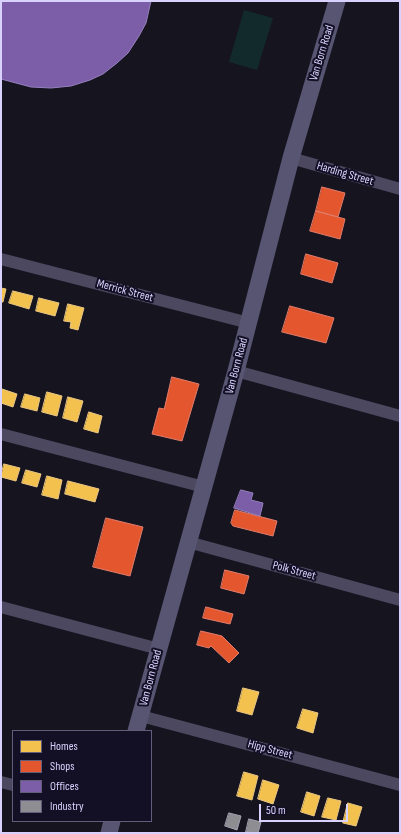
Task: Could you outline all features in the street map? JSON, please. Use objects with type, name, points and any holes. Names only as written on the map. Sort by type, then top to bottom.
[{"type":"main road","name":"Van Born Road","points":[[138,723],[236,371],[291,158],[338,1]]},
{"type":"main road","points":[[109,833],[112,822]]},
{"type":"street","name":"Harding Street","points":[[291,158],[400,189]]},
{"type":"street","name":"Merrick Street","points":[[1,259],[248,323]]},
{"type":"street","points":[[236,371],[400,416]]},
{"type":"street","points":[[1,434],[204,487]]},
{"type":"street","name":"Polk Street","points":[[188,542],[400,600]]},
{"type":"street","points":[[1,607],[159,649]]},
{"type":"street","name":"Hipp Street","points":[[138,723],[400,785]]},
{"type":"street","points":[[1,782],[12,785]]},
{"type":"green space","points":[[244,10],[273,18],[257,70],[229,62]]},
{"type":"building: Homes","points":[[1,288],[6,289],[3,302],[1,302]]},
{"type":"building: Homes","points":[[13,291],[33,296],[29,309],[9,303]]},
{"type":"building: Homes","points":[[39,298],[59,303],[55,316],[36,311]]},
{"type":"building: Homes","points":[[68,304],[84,308],[78,330],[70,328],[71,322],[64,321]]},
{"type":"building: Homes","points":[[2,389],[17,394],[13,407],[1,403]]},
{"type":"building: Homes","points":[[47,392],[62,396],[57,416],[42,412]]},
{"type":"building: Homes","points":[[25,394],[40,398],[37,411],[21,407]]},
{"type":"building: Homes","points":[[68,397],[83,401],[77,422],[63,418]]},
{"type":"building: Homes","points":[[89,412],[102,416],[98,433],[84,429]]},
{"type":"building: Homes","points":[[4,464],[20,468],[16,481],[1,477]]},
{"type":"building: Homes","points":[[26,470],[41,474],[37,487],[22,483]]},
{"type":"building: Homes","points":[[47,476],[62,480],[58,499],[42,495]]},
{"type":"building: Homes","points":[[68,481],[99,489],[95,502],[65,494]]},
{"type":"building: Homes","points":[[243,688],[259,692],[252,715],[237,711]]},
{"type":"building: Homes","points":[[303,709],[318,713],[313,733],[297,728]]},
{"type":"building: Homes","points":[[244,772],[258,776],[252,800],[237,796]]},
{"type":"building: Homes","points":[[263,780],[279,785],[273,804],[258,799]]},
{"type":"building: Homes","points":[[307,792],[320,796],[314,816],[301,812]]},
{"type":"building: Homes","points":[[328,798],[341,801],[336,820],[322,817]]},
{"type":"building: Homes","points":[[348,803],[362,807],[356,826],[343,823]]},
{"type":"building: Shops","points":[[322,187],[345,193],[338,217],[316,211]]},
{"type":"building: Shops","points":[[316,211],[345,219],[340,239],[310,231]]},
{"type":"building: Shops","points":[[306,254],[338,263],[332,283],[301,274]]},
{"type":"building: Shops","points":[[290,306],[334,318],[326,343],[282,332]]},
{"type":"building: Shops","points":[[172,377],[199,384],[182,441],[152,434],[159,408],[164,409]]},
{"type":"building: Shops","points":[[235,510],[277,521],[273,536],[233,526],[231,523]]},
{"type":"building: Shops","points":[[106,518],[143,527],[130,576],[93,567]]},
{"type":"building: Shops","points":[[225,570],[249,576],[244,594],[221,588]]},
{"type":"building: Shops","points":[[206,607],[233,614],[230,624],[203,618]]},
{"type":"building: Shops","points":[[201,631],[222,636],[239,653],[229,663],[211,646],[209,648],[197,645]]},
{"type":"building: Offices","points":[[1,1],[151,1],[146,23],[139,36],[128,53],[117,63],[103,74],[90,80],[71,86],[51,88],[31,87],[1,79]]},
{"type":"building: Offices","points":[[241,490],[253,493],[251,500],[263,503],[260,516],[234,508]]},
{"type":"building: Industry","points":[[229,813],[241,816],[237,830],[225,826]]},
{"type":"building: Industry","points":[[249,819],[261,822],[258,833],[246,832]]}]
